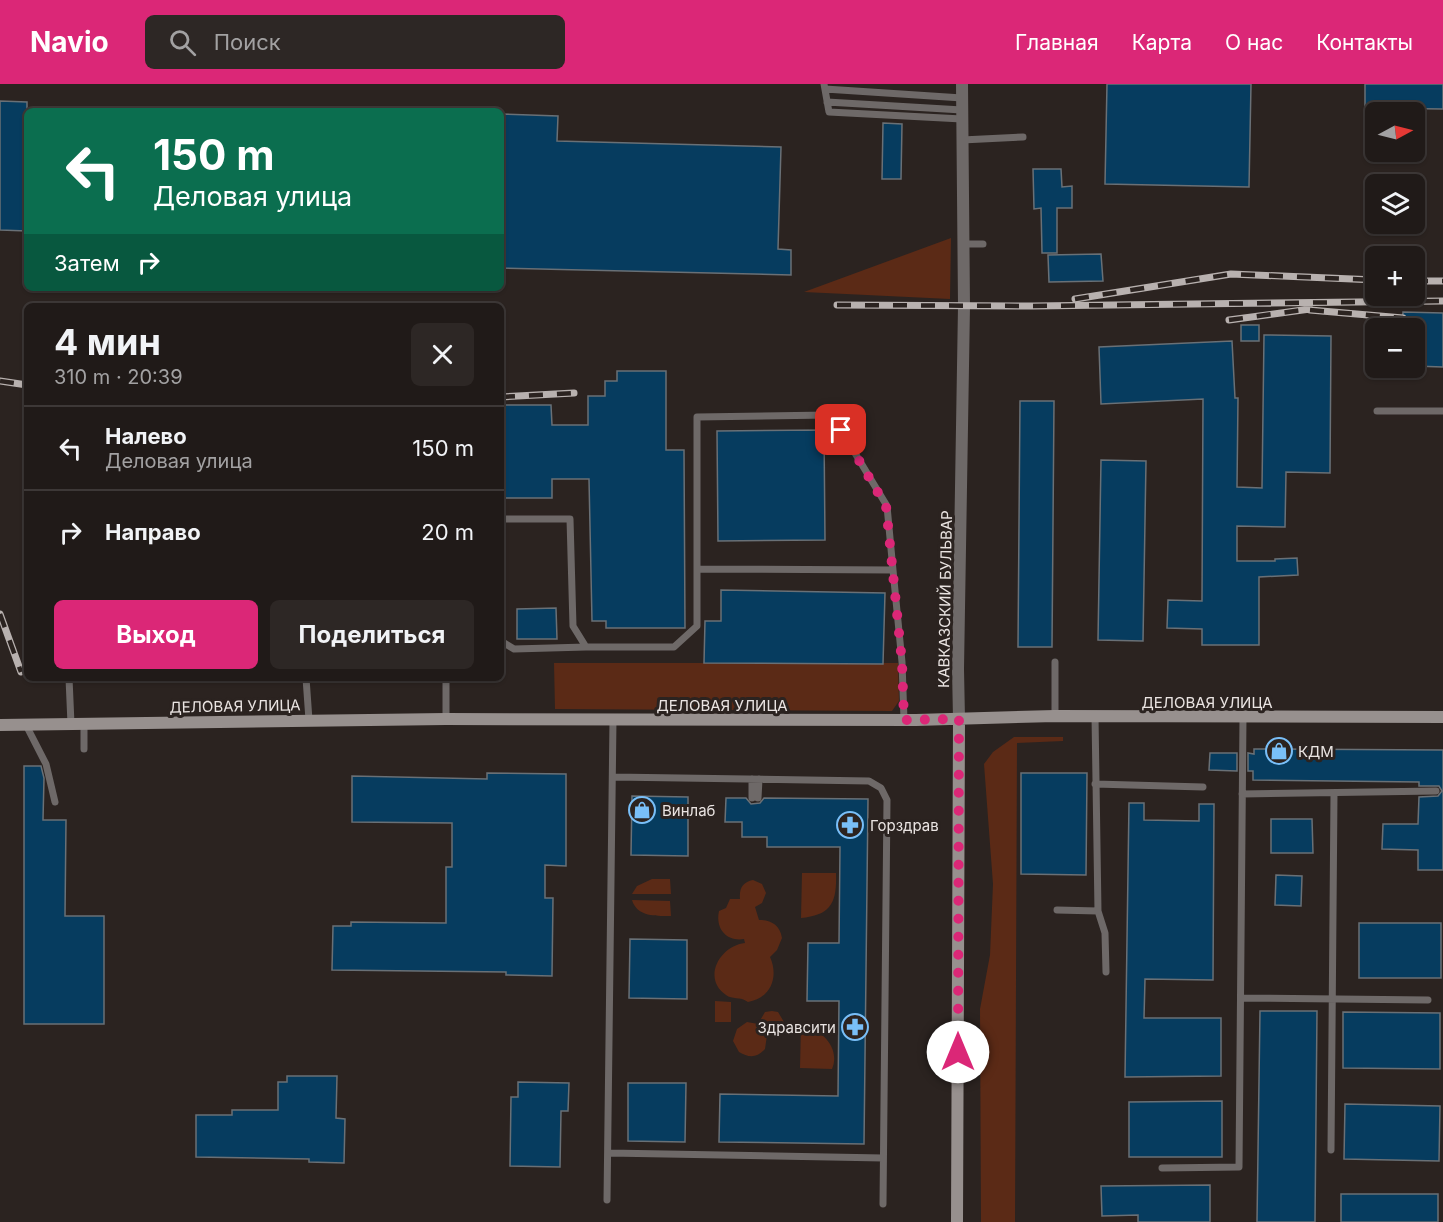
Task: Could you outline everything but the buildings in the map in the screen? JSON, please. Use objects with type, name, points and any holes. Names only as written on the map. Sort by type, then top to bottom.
[{"type":"street","name":"КАВКАЗСКИЙ БУЛЬВАР","points":[[957,1222],[962,84]]},
{"type":"street","name":"ДЕЛОВАЯ УЛИЦА","points":[[0,725],[446,719],[904,720],[1055,716],[1443,717]]},
{"type":"lane","points":[[825,87],[962,109],[915,120],[829,112],[825,87]]},
{"type":"lane","points":[[827,102],[962,109]]},
{"type":"lane","points":[[962,140],[1023,137]]},
{"type":"lane","points":[[963,244],[982,244]]},
{"type":"lane","points":[[1377,411],[1443,411]]},
{"type":"lane","points":[[504,643],[514,649],[674,647],[697,626],[697,417],[829,415],[841,430],[886,506],[902,662],[904,720]]},
{"type":"lane","points":[[504,519],[570,519],[573,626],[586,647]]},
{"type":"lane","points":[[697,569],[893,570]]},
{"type":"lane","points":[[1055,662],[1055,716]]},
{"type":"lane","points":[[69,681],[70,724]]},
{"type":"lane","points":[[306,681],[309,720]]},
{"type":"lane","points":[[446,681],[446,719]]},
{"type":"lane","points":[[1095,716],[1098,911],[1105,933],[1106,972]]},
{"type":"lane","points":[[1162,1168],[1239,1167],[1243,717]]},
{"type":"lane","points":[[607,1200],[613,720]]},
{"type":"lane","points":[[84,724],[84,749]]},
{"type":"lane","points":[[26,725],[46,764],[55,802]]},
{"type":"lane","points":[[613,777],[869,781],[881,788],[887,800],[882,1203]]},
{"type":"lane","points":[[755,779],[755,798]]},
{"type":"lane","points":[[1095,784],[1203,787]]},
{"type":"lane","points":[[1242,794],[1436,791]]},
{"type":"lane","points":[[1331,1150],[1334,794]]},
{"type":"lane","points":[[1058,910],[1098,911]]},
{"type":"lane","points":[[1241,998],[1428,1000]]},
{"type":"lane","points":[[609,1153],[883,1158]]},
{"type":"shaded area","points":[[951,238],[950,299],[804,292]]},
{"type":"shaded area","points":[[554,663],[898,663],[899,701],[892,711],[555,709]]},
{"type":"shaded area","points":[[1014,737],[1063,737],[1063,741],[1017,743],[1015,1222],[981,1222],[980,1009],[990,955],[993,884],[984,764],[993,752]]},
{"type":"shaded area","points":[[802,873],[836,873],[836,883],[833,900],[826,910],[801,918]]},
{"type":"shaded area","points":[[652,879],[670,879],[671,894],[632,894],[637,886]]},
{"type":"shaded area","points":[[753,880],[762,884],[766,893],[762,903],[755,907],[759,920],[774,924],[782,938],[777,950],[770,957],[774,972],[771,986],[762,996],[748,1002],[726,995],[715,981],[715,972],[721,957],[728,950],[745,943],[744,939],[732,938],[724,933],[719,923],[719,911],[726,908],[730,899],[740,899],[742,886]]},
{"type":"shaded area","points":[[632,900],[670,901],[671,916],[643,913],[634,906]]},
{"type":"shaded area","points":[[715,1001],[731,1002],[731,1022],[715,1022]]},
{"type":"shaded area","points":[[765,1012],[778,1012],[784,1022],[780,1033],[767,1035],[765,1049],[759,1054],[750,1056],[739,1052],[733,1041],[737,1029],[747,1022],[758,1024]]},
{"type":"shaded area","points":[[801,1025],[816,1030],[827,1040],[834,1054],[832,1069],[800,1068]]},
{"type":"railway","points":[[1075,299],[1231,274],[1365,280]]},
{"type":"railway","points":[[1425,281],[1443,281]]},
{"type":"railway","points":[[837,305],[1033,306],[1443,301]]},
{"type":"railway","points":[[1229,320],[1310,309]]},
{"type":"railway","points":[[1310,310],[1403,318]]},
{"type":"railway","points":[[0,381],[24,385]]},
{"type":"railway","points":[[504,397],[574,393]]},
{"type":"railway","points":[[0,614],[21,672]]},
{"type":"place","name":"КДМ","points":[[1279,751]]},
{"type":"place","name":"Винлаб","points":[[642,810]]},
{"type":"place","name":"Горздрав","points":[[850,825]]},
{"type":"place","name":"Здравсити","points":[[855,1027]]},
{"type":"route","points":[[841,430],[886,506],[902,662],[904,720],[959,719],[958,1052]]}]
